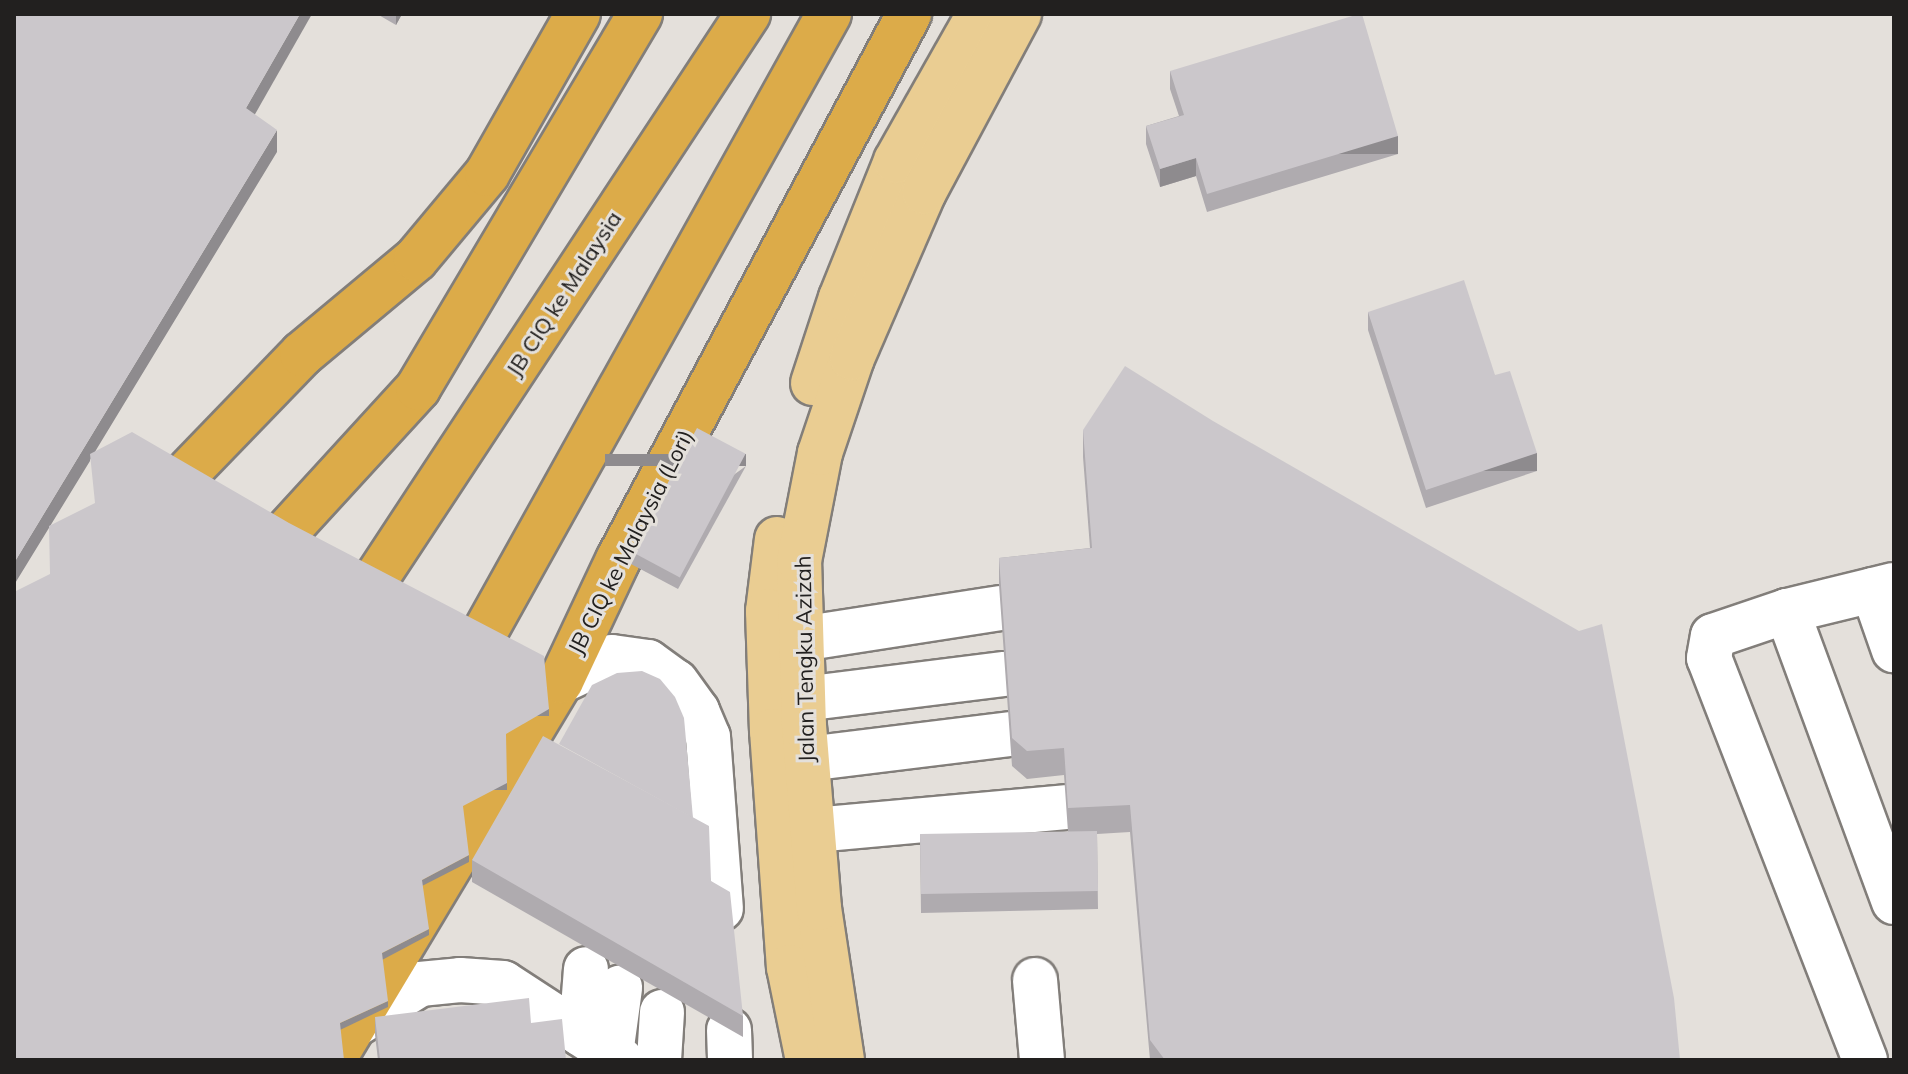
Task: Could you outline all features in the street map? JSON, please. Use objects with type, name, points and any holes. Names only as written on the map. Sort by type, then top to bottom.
[{"type":"highway","points":[[190,470],[302,354],[423,250],[487,174],[578,14]]},
{"type":"highway","points":[[289,529],[418,388],[640,14]]},
{"type":"highway","name":"JB CIQ ke Malaysia","points":[[379,574],[748,14]]},
{"type":"highway","points":[[486,630],[829,14]]},
{"type":"highway","name":"JB CIQ ke Malaysia (Lori)","points":[[343,1043],[561,681],[618,560],[909,14]]},
{"type":"main road","name":"Jalan Tengku Azizah","points":[[808,1060],[789,967],[772,731],[768,611],[780,509],[800,424],[841,298],[890,175],[979,14]]},
{"type":"main road","name":"Jalan Tengku Azizah","points":[[842,1060],[819,908],[803,699],[799,561],[820,453],[852,358],[924,192],[1019,14]]},
{"type":"main road","points":[[787,1060],[789,967]]},
{"type":"lane","points":[[1865,1060],[1709,658],[1713,636],[1787,611],[1883,588],[1894,650]]},
{"type":"lane","points":[[801,639],[1001,608]]},
{"type":"lane","points":[[1787,611],[1894,902]]},
{"type":"lane","points":[[561,681],[612,657],[648,662],[676,682],[697,711],[708,737],[721,909]]},
{"type":"lane","points":[[803,699],[1004,674]]},
{"type":"lane","points":[[807,759],[1010,734]]},
{"type":"lane","points":[[814,830],[1066,807]]},
{"type":"lane","points":[[603,978],[604,1049]]},
{"type":"lane","points":[[343,1043],[420,984],[460,980],[503,983],[604,1049]]},
{"type":"lane","points":[[1035,980],[1042,1060]]},
{"type":"lane","points":[[659,1060],[700,1038]]},
{"type":"building","points":[[14,14],[300,14],[246,108],[277,130],[14,563]]},
{"type":"building","points":[[1362,14],[1398,136],[1207,194],[1196,158],[1160,169],[1146,126],[1184,115],[1170,71]]},
{"type":"building","points":[[1464,280],[1495,375],[1510,371],[1537,453],[1426,490],[1368,312]]},
{"type":"building","points":[[1125,366],[1213,421],[1579,631],[1602,624],[1674,998],[1680,1060],[1165,1060],[1150,1040],[1130,805],[1068,808],[1064,748],[1027,751],[1012,738],[999,558],[1092,548],[1083,430]]},
{"type":"building","points":[[697,428],[746,454],[680,577],[631,552]]},
{"type":"building","points":[[132,432],[289,523],[544,656],[549,709],[506,734],[507,783],[463,806],[469,855],[422,880],[429,929],[382,953],[388,1001],[340,1023],[344,1060],[14,1060],[14,592],[50,574],[49,526],[95,503],[90,454]]},
{"type":"building","points":[[642,671],[660,679],[675,697],[684,718],[693,818],[559,744],[592,685],[617,673]]},
{"type":"building","points":[[543,736],[709,826],[711,881],[730,892],[743,1016],[472,860]]},
{"type":"building","points":[[1097,831],[1098,891],[921,894],[920,834]]},
{"type":"building","points":[[529,998],[531,1023],[562,1019],[566,1060],[380,1060],[375,1017]]}]
